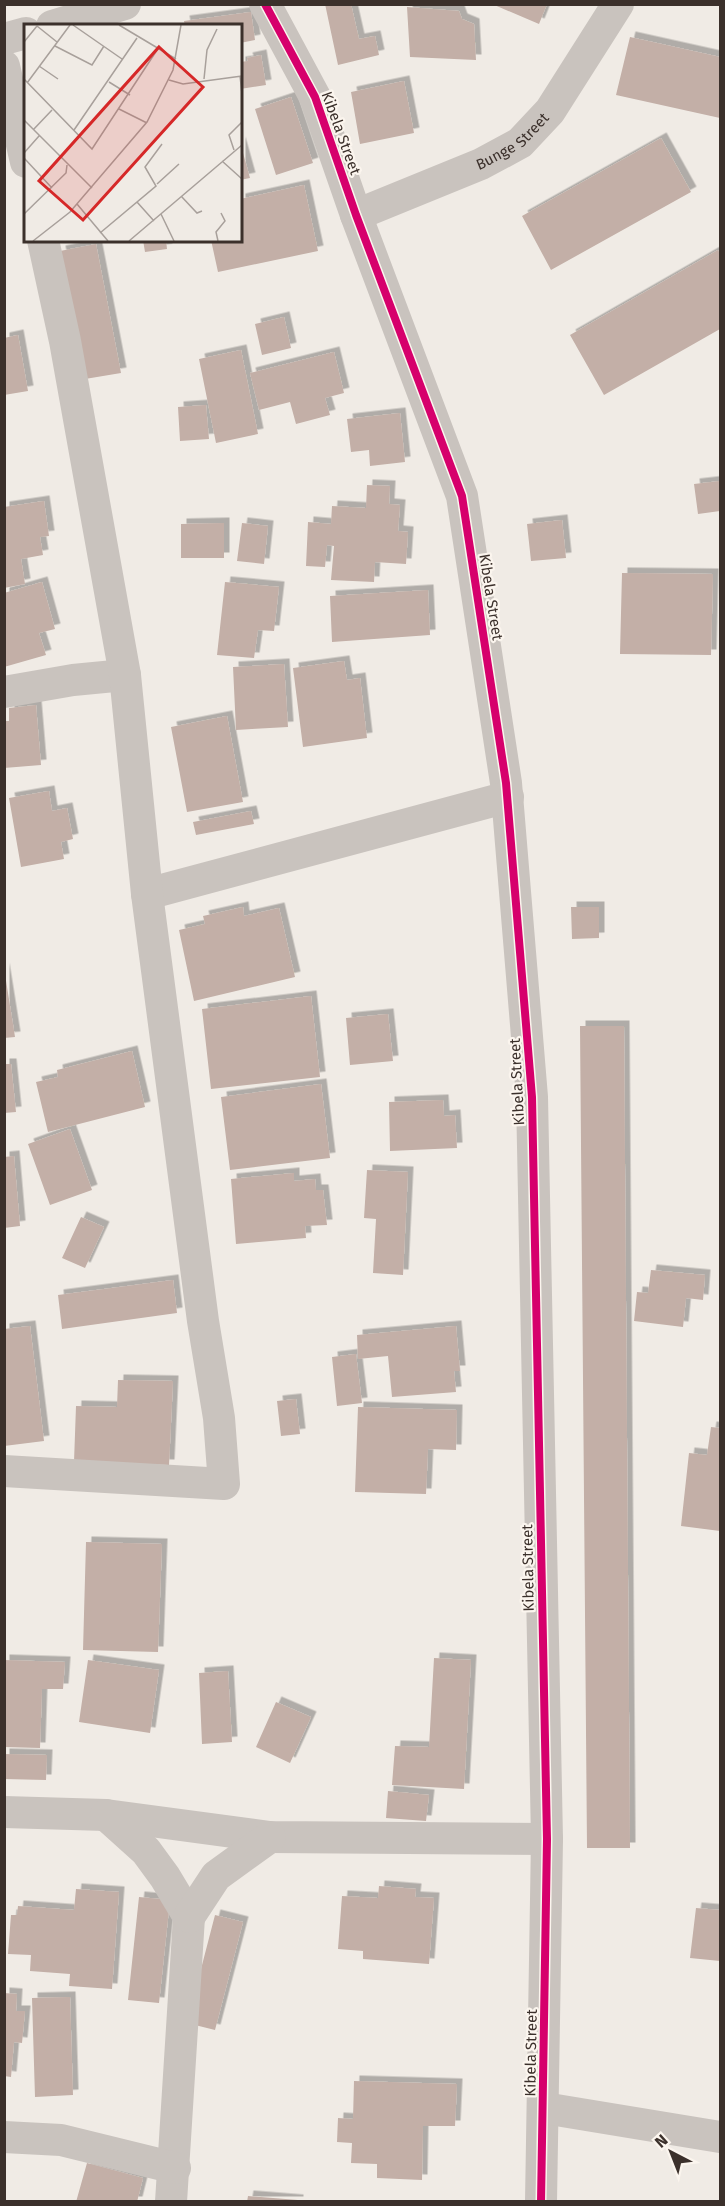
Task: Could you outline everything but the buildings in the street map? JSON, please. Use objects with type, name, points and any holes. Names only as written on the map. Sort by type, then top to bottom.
[{"type":"street","points":[[59,24],[125,4]]},
{"type":"street","name":"Kibela Street","points":[[265,4],[315,97],[356,215],[462,496],[508,797],[532,1097],[547,1839],[542,2202]]},
{"type":"street","name":"Bunge Street","points":[[356,215],[481,164],[520,143],[550,111],[618,4]]},
{"type":"street","points":[[4,39],[24,34]]},
{"type":"street","points":[[4,66],[24,153]]},
{"type":"street","points":[[4,1471],[224,1484],[219,1418],[203,1322],[147,894],[125,675],[65,341],[43,242]]},
{"type":"street","points":[[4,692],[73,680],[125,675]]},
{"type":"street","points":[[147,894],[508,797]]},
{"type":"street","points":[[4,1812],[106,1815],[270,1837],[547,1839]]},
{"type":"street","points":[[106,1815],[146,1851],[189,1917]]},
{"type":"street","points":[[171,2202],[189,1917],[216,1876],[270,1837]]},
{"type":"street","points":[[544,2108],[720,2137]]},
{"type":"street","points":[[4,2137],[61,2140],[174,2168]]},
{"type":"cycle path","points":[[265,4],[315,97],[356,215],[462,496],[506,783],[532,1097],[547,1839],[541,2202]]}]
